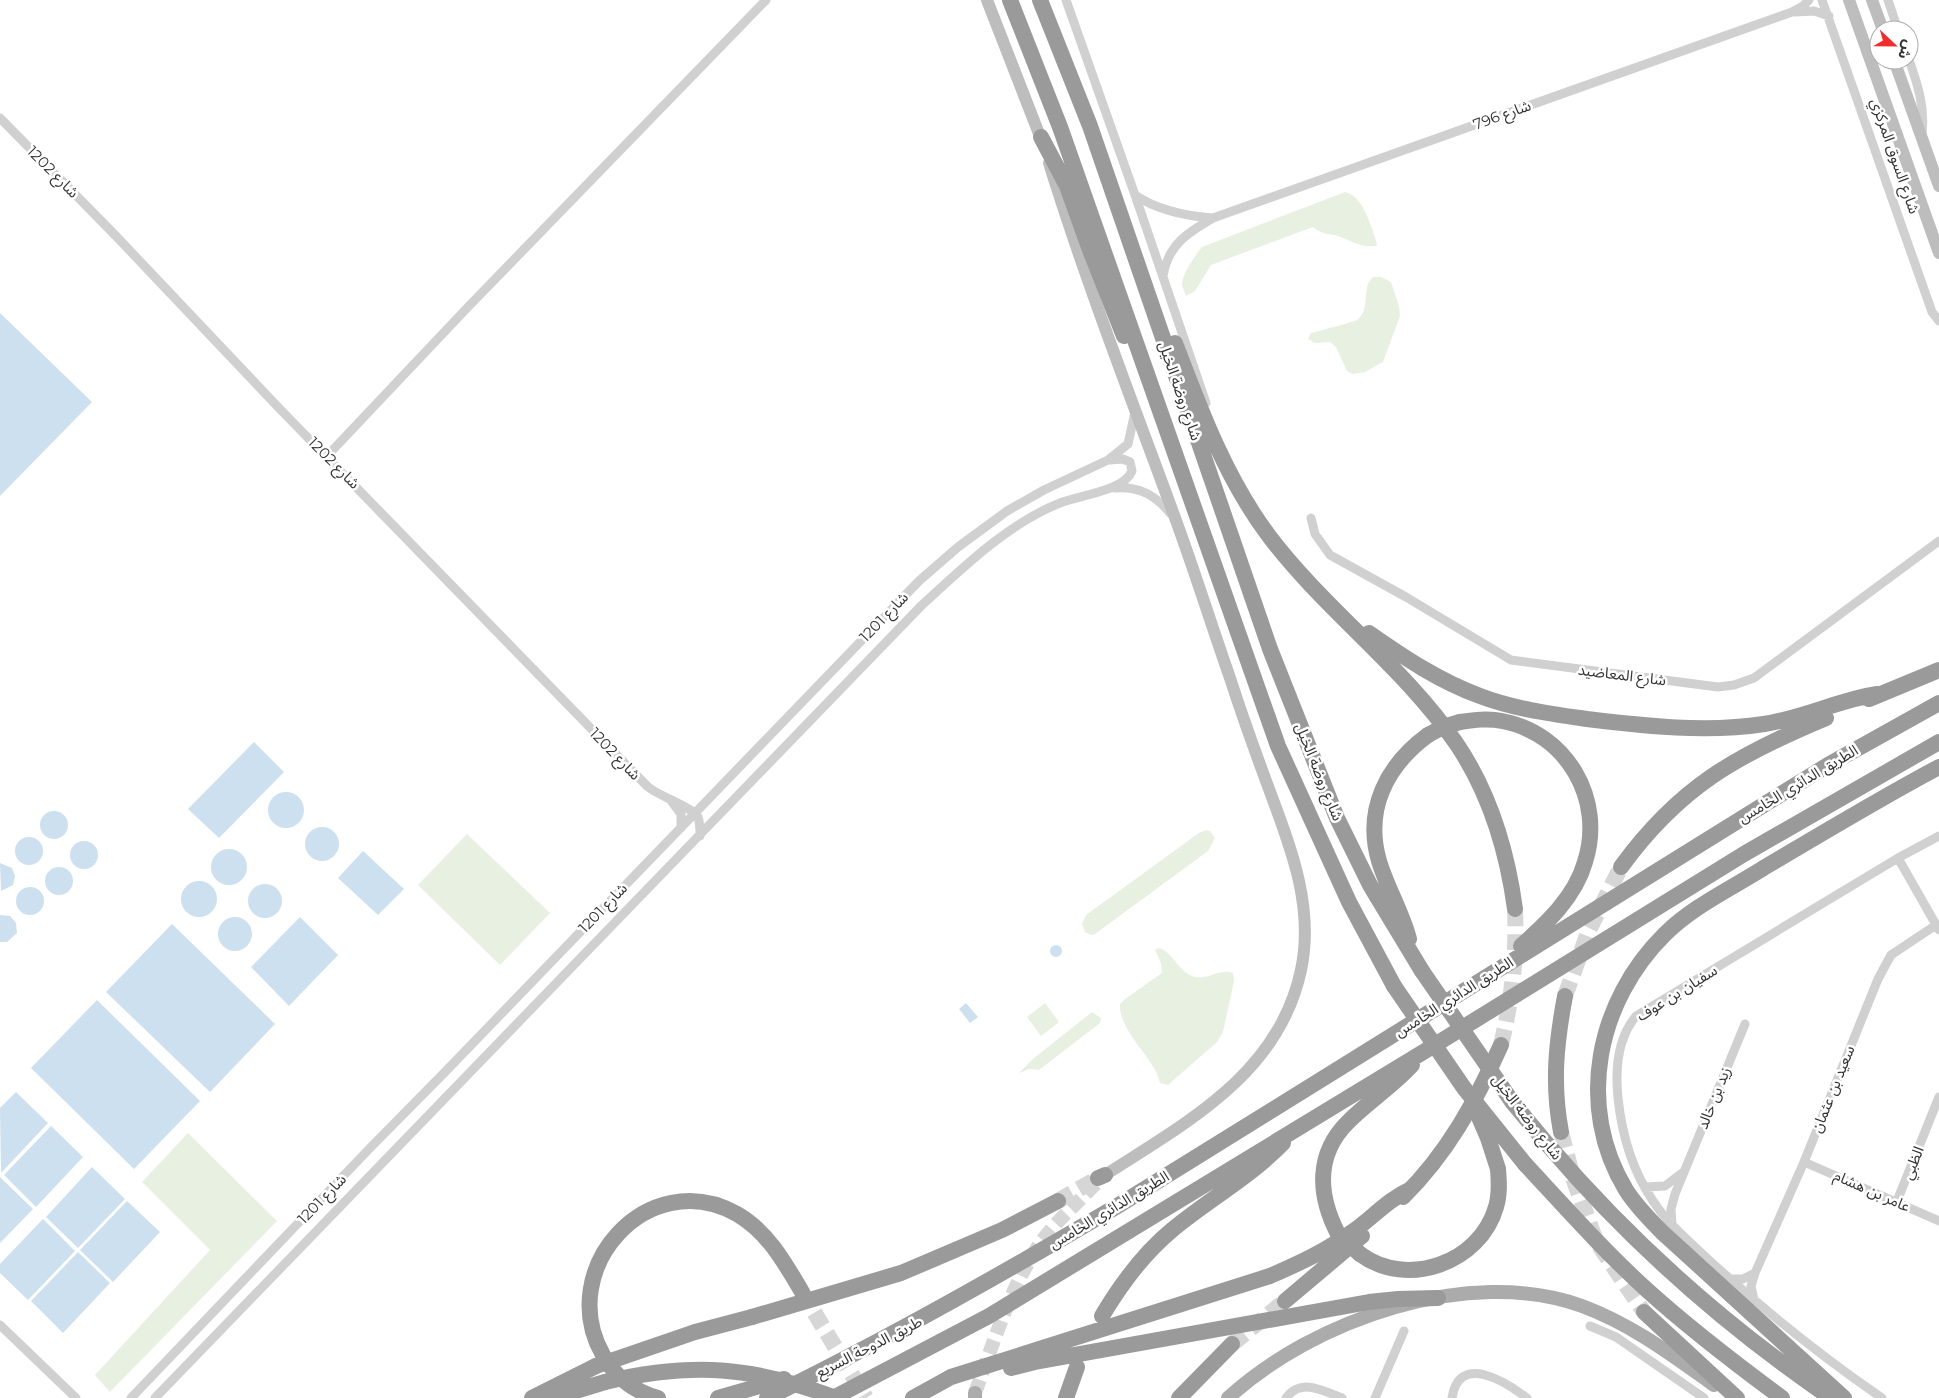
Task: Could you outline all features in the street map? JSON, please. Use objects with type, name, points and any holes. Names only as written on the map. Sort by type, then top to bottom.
[{"type":"highway","name":"شارع روضة الخيل","points":[[1010,0],[1060,128],[1152,383],[1278,746],[1349,902],[1394,986],[1464,1088],[1525,1164],[1614,1259],[1699,1335],[1782,1398]]},
{"type":"highway","name":"شارع روضة الخيل","points":[[1040,0],[1090,126],[1270,649],[1336,818],[1370,885],[1418,965],[1508,1096],[1587,1191],[1673,1272],[1774,1357],[1832,1398]]},
{"type":"highway","points":[[1041,137],[1067,186],[1121,329],[1152,383]]},
{"type":"highway","points":[[1150,303],[1172,337],[1214,437],[1247,505],[1269,536],[1339,614],[1401,677],[1440,722],[1476,776],[1489,806],[1505,854],[1515,909]]},
{"type":"highway","points":[[1339,614],[1408,661],[1446,682],[1505,704],[1566,716],[1690,728],[1736,727],[1787,720],[1860,697],[1877,694]]},
{"type":"highway","points":[[1621,867],[1652,827],[1690,791],[1710,776],[1754,750],[1877,694],[1939,670]]},
{"type":"highway","name":"الطريق الدائري الخامس","points":[[970,1293],[1128,1199],[1828,765],[1939,703]]},
{"type":"highway","points":[[1418,965],[1404,919],[1379,861],[1375,841],[1375,820],[1381,793],[1397,762],[1411,747],[1428,735],[1443,727],[1460,722],[1480,719],[1501,721],[1521,726],[1540,735],[1570,763],[1581,780],[1588,800],[1591,820],[1590,841],[1585,863],[1567,898],[1535,934],[1487,976]]},
{"type":"highway","name":"الطريق الدائري الخامس","points":[[989,1316],[1425,1051],[1744,854],[1939,742]]},
{"type":"highway","points":[[1844,1398],[1663,1233],[1637,1206],[1617,1172],[1602,1132],[1597,1094],[1598,1065],[1603,1041],[1618,997],[1642,959],[1666,933],[1709,902],[1865,808],[1939,767]]},
{"type":"highway","points":[[1561,1132],[1556,1105],[1554,1070],[1565,996]]},
{"type":"highway","points":[[1285,1301],[1340,1256],[1411,1189],[1435,1162],[1461,1125],[1484,1085],[1502,1045]]},
{"type":"highway","points":[[1425,1051],[1400,1079],[1349,1121],[1331,1146],[1323,1175],[1325,1205],[1338,1234],[1360,1254],[1378,1264],[1396,1269],[1432,1268],[1450,1261],[1465,1252],[1479,1239],[1489,1224],[1496,1207],[1499,1188],[1498,1168],[1488,1138],[1464,1088]]},
{"type":"highway","points":[[1102,1316],[1118,1290],[1143,1257],[1171,1230],[1268,1159],[1300,1126]]},
{"type":"highway","points":[[914,1397],[959,1374],[1270,1276],[1306,1260],[1334,1244],[1394,1198],[1411,1189]]},
{"type":"highway","points":[[532,1398],[596,1366],[695,1332],[901,1273],[1002,1230],[1058,1201]]},
{"type":"highway","points":[[658,1398],[636,1389],[618,1378],[610,1369],[598,1347],[590,1326],[588,1307],[590,1286],[596,1266],[603,1252],[625,1226],[648,1212],[675,1204],[702,1204],[725,1209],[752,1225],[769,1241],[802,1292]]},
{"type":"highway","name":"طريق الدوحة السريع","points":[[767,1398],[970,1293]]},
{"type":"highway","points":[[914,1397],[1035,1362],[1370,1302],[1438,1298]]},
{"type":"highway","points":[[1644,1312],[1735,1398]]},
{"type":"highway","name":"طريق الدوحة السريع","points":[[835,1398],[989,1316]]},
{"type":"highway","points":[[1179,1398],[1232,1344]]},
{"type":"highway","points":[[718,1398],[834,1365]]},
{"type":"highway","points":[[1066,1398],[1077,1367]]},
{"type":"highway","points":[[553,1398],[605,1382],[673,1370],[747,1372],[797,1384],[835,1398]]},
{"type":"main road","points":[[1228,1398],[1276,1359],[1326,1331],[1350,1321],[1438,1298],[1482,1292],[1514,1292],[1546,1296],[1580,1305],[1635,1330],[1735,1398]]},
{"type":"street","points":[[327,456],[467,308],[766,0]]},
{"type":"street","points":[[986,0],[1041,137],[1068,225],[1176,520],[1261,768],[1294,855],[1303,899],[1305,936],[1301,971],[1288,1010],[1274,1039],[1245,1075],[1208,1108],[1101,1178]]},
{"type":"street","name":"شارع روضة الخيل","points":[[1066,0],[1198,377],[1214,437]]},
{"type":"street","name":"شارع 796","points":[[1163,276],[1165,263],[1176,243],[1212,218],[1792,12],[1809,0]]},
{"type":"street","name":"شارع السوق المركزي","points":[[1822,0],[1932,312],[1939,321]]},
{"type":"street","name":"شارع السوق المركزي","points":[[1849,0],[1939,253]]},
{"type":"street","points":[[1872,0],[1879,20]]},
{"type":"street","points":[[1888,0],[1895,20]]},
{"type":"street","name":"شارع 796","points":[[1792,12],[1814,11],[1829,16]]},
{"type":"street","name":"شارع السوق المركزي","points":[[1898,70],[1939,186]]},
{"type":"street","name":"شارع السوق المركزي","points":[[1912,70],[1922,105],[1922,136]]},
{"type":"street","name":"شارع 1202","points":[[0,118],[640,779],[652,791],[695,813]]},
{"type":"street","name":"شارع 796","points":[[1135,194],[1156,206],[1191,216],[1212,218]]},
{"type":"street","name":"شارع 1201","points":[[131,1398],[370,1148],[918,582],[958,547],[1006,511],[1044,490],[1108,460],[1128,444],[1135,409]]},
{"type":"street","name":"شارع 1201","points":[[1107,489],[1127,480],[1132,470],[1132,466],[1126,460],[1118,458],[1108,460]]},
{"type":"street","name":"شارع 1201","points":[[155,1398],[408,1139],[505,1035],[700,836],[908,619],[972,560],[1016,527],[1041,512],[1073,498],[1107,489],[1125,487],[1146,492],[1162,504],[1176,520]]},
{"type":"street","name":"شارع المعاضيد","points":[[1312,518],[1315,534],[1330,556],[1406,597],[1510,660],[1718,687],[1734,686],[1754,678],[1939,541]]},
{"type":"street","points":[[672,802],[681,814],[681,828]]},
{"type":"street","points":[[695,813],[699,819],[700,836]]},
{"type":"street","name":"سفيان بن عوف","points":[[1882,1398],[1787,1329],[1672,1225],[1644,1187],[1627,1146],[1617,1092],[1618,1054],[1629,1024],[1645,1010],[1898,858],[1939,836]]},
{"type":"street","points":[[1898,858],[1938,928]]},
{"type":"street","name":"سعيد بن عثمان","points":[[1754,1300],[1751,1286],[1755,1273],[1804,1162],[1884,966],[1891,955],[1938,928]]},
{"type":"street","points":[[492,1024],[505,1035]]},
{"type":"street","name":"زيد بن خالد","points":[[1672,1225],[1672,1201],[1744,1024]]},
{"type":"street","name":"الظبي","points":[[1897,1201],[1939,1097]]},
{"type":"street","name":"عامر بن هشام","points":[[1804,1162],[1897,1201],[1939,1221]]},
{"type":"street","points":[[1644,1187],[1665,1186],[1684,1171]]},
{"type":"street","points":[[1730,1279],[1743,1279],[1755,1273]]},
{"type":"street","points":[[0,1325],[76,1398]]},
{"type":"street","points":[[1590,1326],[1616,1337],[1704,1398]]},
{"type":"street","points":[[1375,1398],[1404,1331]]},
{"type":"street","points":[[1452,1398],[1457,1383],[1470,1374],[1480,1374],[1504,1381],[1527,1398]]},
{"type":"street","points":[[1286,1398],[1292,1390],[1298,1387],[1322,1390],[1342,1398]]},
{"type":"green space","points":[[1345,192],[1351,194],[1362,206],[1377,244],[1376,246],[1361,245],[1338,236],[1322,233],[1313,227],[1211,265],[1195,291],[1186,296],[1182,286],[1183,279],[1190,264],[1202,247]]},
{"type":"green space","points":[[1373,277],[1381,277],[1391,282],[1399,306],[1400,316],[1383,362],[1365,372],[1353,374],[1347,371],[1336,347],[1330,342],[1315,343],[1308,339],[1311,333],[1357,320],[1364,310],[1367,287]]},
{"type":"green space","points":[[1206,830],[1210,831],[1215,838],[1208,851],[1095,934],[1091,935],[1085,932],[1082,924],[1086,915],[1199,833]]},
{"type":"green space","points":[[467,834],[550,913],[500,965],[418,885]]},
{"type":"green space","points":[[1159,948],[1169,954],[1189,975],[1205,977],[1228,972],[1233,973],[1234,981],[1223,1032],[1217,1042],[1168,1085],[1160,1083],[1153,1067],[1127,1028],[1123,1020],[1120,1004],[1162,973],[1161,963],[1155,950]]},
{"type":"green space","points":[[1045,1003],[1059,1022],[1041,1036],[1027,1017]]},
{"type":"green space","points":[[1092,1012],[1101,1018],[1100,1023],[1039,1070],[1030,1069],[1019,1073],[1034,1058]]},
{"type":"green space","points":[[188,1133],[277,1221],[110,1392],[95,1375],[210,1250],[142,1182]]},
{"type":"water","points":[[0,313],[92,402],[0,496]]},
{"type":"water","points":[[254,742],[284,772],[219,838],[188,809]]},
{"type":"water","points":[[286,792],[298,798],[304,810],[298,822],[286,828],[274,822],[268,810],[274,798]]},
{"type":"water","points":[[54,811],[64,815],[68,825],[64,835],[54,839],[44,835],[40,825],[44,815]]},
{"type":"water","points":[[322,827],[329,828],[334,832],[338,837],[338,851],[334,856],[329,860],[322,861],[315,860],[310,856],[306,851],[305,844],[306,837],[310,832],[315,828]]},
{"type":"water","points":[[29,837],[39,841],[43,851],[39,861],[29,865],[19,861],[15,851],[19,841]]},
{"type":"water","points":[[84,841],[94,845],[98,855],[94,865],[84,869],[74,865],[70,855],[74,845]]},
{"type":"water","points":[[229,849],[241,855],[247,867],[241,879],[229,885],[217,879],[211,867],[217,855]]},
{"type":"water","points":[[363,851],[404,889],[378,915],[338,878]]},
{"type":"water","points":[[0,863],[12,868],[15,876],[13,885],[1,891]]},
{"type":"water","points":[[59,867],[69,871],[73,881],[69,891],[59,895],[49,891],[45,881],[49,871]]},
{"type":"water","points":[[199,881],[211,887],[217,899],[211,911],[199,917],[187,911],[181,899],[187,887]]},
{"type":"water","points":[[265,884],[272,885],[277,889],[281,894],[281,908],[277,913],[272,917],[265,918],[258,917],[253,913],[249,908],[248,901],[249,894],[253,889],[258,885]]},
{"type":"water","points":[[30,887],[40,891],[44,901],[40,911],[30,915],[20,911],[16,901],[20,891]]},
{"type":"water","points":[[0,915],[10,916],[16,923],[17,933],[7,942],[0,942]]},
{"type":"water","points":[[235,917],[242,918],[247,922],[251,927],[251,941],[247,946],[242,950],[235,951],[228,950],[223,946],[219,941],[218,934],[219,927],[223,922],[228,918]]},
{"type":"water","points":[[300,917],[338,955],[289,1006],[251,967]]},
{"type":"water","points":[[172,924],[275,1024],[210,1092],[106,992]]},
{"type":"water","points":[[1058,945],[1061,946],[1061,956],[1054,957],[1051,956],[1050,949],[1051,946]]},
{"type":"water","points":[[97,1000],[200,1101],[134,1169],[31,1068]]},
{"type":"water","points":[[966,1003],[978,1017],[970,1023],[959,1009]]},
{"type":"water","points":[[16,1092],[48,1123],[1,1173],[0,1108]]},
{"type":"water","points":[[51,1126],[83,1157],[36,1207],[4,1175]]},
{"type":"water","points":[[92,1167],[125,1199],[78,1248],[46,1217]]},
{"type":"water","points":[[0,1177],[33,1209],[0,1243]]},
{"type":"water","points":[[127,1201],[160,1232],[113,1282],[80,1250]]},
{"type":"water","points":[[43,1219],[75,1251],[28,1300],[0,1273],[0,1264]]},
{"type":"water","points":[[78,1252],[110,1283],[63,1333],[31,1301]]},
{"type":"tunnel","points":[[1565,996],[1589,930],[1621,867]]},
{"type":"tunnel","points":[[1501,1045],[1513,977],[1515,909]]},
{"type":"tunnel","points":[[1561,1132],[1573,1178],[1596,1241],[1644,1312]]},
{"type":"tunnel","points":[[1058,1201],[1098,1178]]},
{"type":"tunnel","points":[[975,1393],[1004,1315],[1030,1259],[1054,1226],[1099,1180]]},
{"type":"tunnel","points":[[802,1292],[866,1398]]},
{"type":"tunnel","points":[[1232,1344],[1285,1301]]}]
